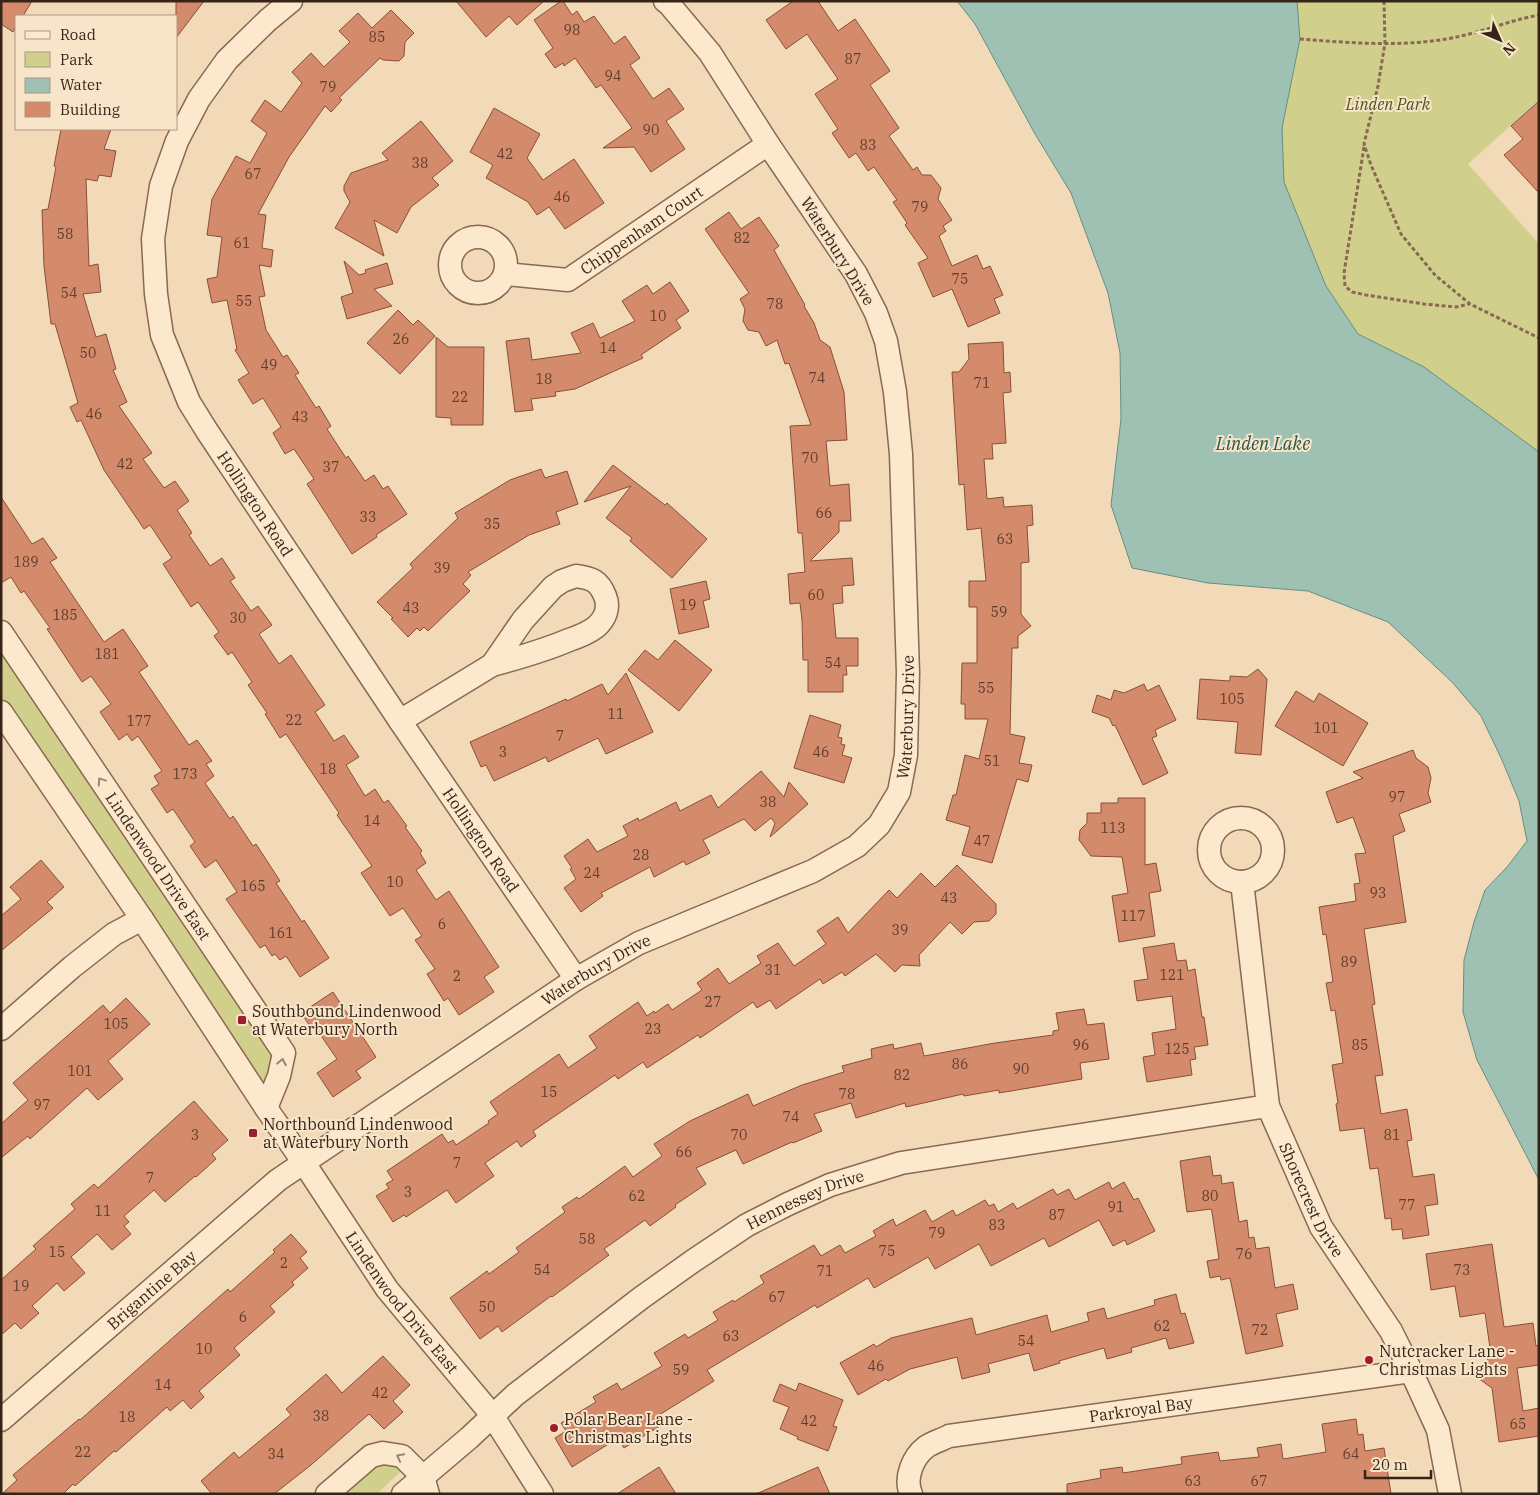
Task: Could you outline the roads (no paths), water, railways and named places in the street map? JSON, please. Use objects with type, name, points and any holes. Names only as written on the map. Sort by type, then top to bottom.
[{"type":"street","name":"Hollington Road","points":[[291,1],[268,20],[227,60],[199,99],[177,141],[162,186],[153,239],[156,294],[162,335],[189,402],[212,439],[400,721],[576,979]]},
{"type":"street","name":"Waterbury Drive","points":[[304,1163],[576,979],[639,943],[812,871],[857,846],[879,825],[899,792],[906,755],[908,663],[901,454],[896,392],[886,341],[876,312],[856,274],[768,144],[710,53],[665,1]]},
{"type":"street","name":"Chippenham Court","points":[[505,274],[568,280],[768,144]]},
{"type":"street","points":[[400,721],[492,665],[546,650],[596,627],[605,616],[607,602],[602,587],[589,578],[576,576],[553,587],[523,620],[492,665]]},
{"type":"street","name":"Lindenwood Drive East","points":[[1,632],[284,1053],[279,1076],[266,1108]]},
{"type":"street","name":"Lindenwood Drive East","points":[[1,712],[142,919],[387,1289],[492,1415],[542,1494]]},
{"type":"street","name":"Shorecrest Drive","points":[[1242,882],[1268,1106],[1321,1227],[1391,1331],[1411,1371],[1438,1430],[1450,1494]]},
{"type":"street","points":[[1,1029],[72,967],[114,934],[142,919]]},
{"type":"street","name":"Hennessey Drive","points":[[403,1494],[426,1485],[469,1438],[514,1395],[633,1304],[748,1225],[830,1185],[901,1163],[1268,1106]]},
{"type":"street","name":"Brigantine Bay","points":[[1,1420],[278,1180],[304,1163]]},
{"type":"street","name":"Parkroyal Bay","points":[[911,1494],[908,1486],[911,1466],[926,1447],[949,1436],[1411,1371]]},
{"type":"street","points":[[327,1494],[371,1456],[383,1453],[402,1456],[426,1485]]},
{"type":"water","name":"Linden Lake","points":[[957,1],[1297,1],[1300,39],[1282,128],[1284,182],[1326,286],[1358,334],[1424,367],[1539,452],[1539,1180],[1477,1060],[1463,1012],[1464,960],[1485,890],[1507,867],[1527,841],[1519,801],[1481,716],[1452,682],[1388,622],[1308,591],[1208,583],[1132,568],[1111,505],[1121,419],[1120,353],[1108,293],[1071,193],[1035,134],[975,24]]},
{"type":"place","name":"Southbound Lindenwood at Waterbury North","points":[[242,1020]]},
{"type":"place","name":"Northbound Lindenwood at Waterbury North","points":[[253,1133]]},
{"type":"place","name":"Nutcracker Lane - Christmas Lights","points":[[1369,1360]]},
{"type":"place","name":"Polar Bear Lane - Christmas Lights","points":[[554,1428]]},
{"type":"park label","name":"Linden Park","points":[[1388,104]]}]
